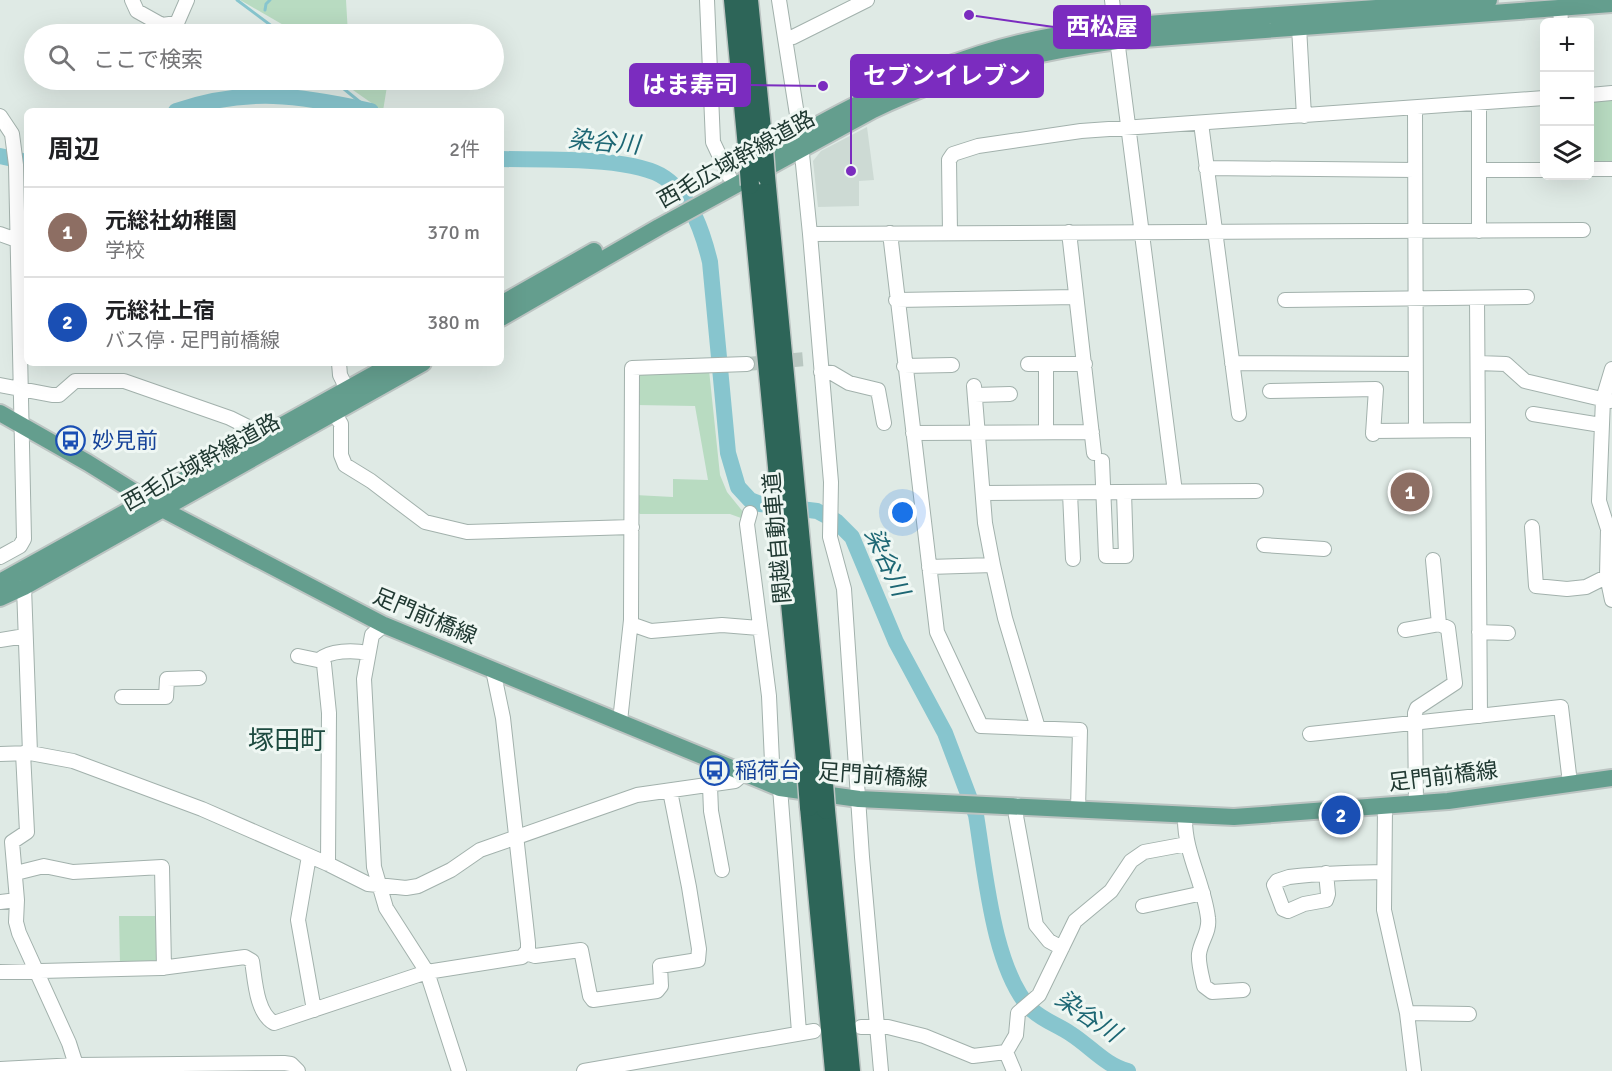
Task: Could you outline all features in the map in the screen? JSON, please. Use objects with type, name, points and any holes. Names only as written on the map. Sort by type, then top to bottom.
[{"type":"highway","name":"関越自動車道","points":[[733,0],[756,153]]},
{"type":"highway","name":"関越自動車道","points":[[749,0],[758,181],[816,782],[834,1071]]},
{"type":"highway","name":"関越自動車道","points":[[818,809],[851,1071]]},
{"type":"main road","name":"西毛広域幹線道路","points":[[504,302],[700,198],[888,89],[981,54],[1039,38],[1116,34],[1298,14],[1489,0]]},
{"type":"main road","name":"西毛広域幹線道路","points":[[1298,14],[1561,15],[1612,4]]},
{"type":"main road","name":"西毛広域幹線道路","points":[[700,198],[729,176],[800,142]]},
{"type":"main road","name":"西毛広域幹線道路","points":[[504,316],[676,211]]},
{"type":"main road","name":"西毛広域幹線道路","points":[[0,582],[389,366]]},
{"type":"main road","name":"西毛広域幹線道路","points":[[0,598],[24,587],[418,366]]},
{"type":"main road","name":"足門前橋線","points":[[0,413],[147,501],[295,581],[384,625],[780,788],[859,799],[1017,805],[1185,817],[1255,816],[1385,807],[1612,778]]},
{"type":"street","points":[[132,0],[137,11],[160,24]]},
{"type":"street","points":[[170,24],[177,23],[187,0]]},
{"type":"street","points":[[707,0],[713,142],[729,176]]},
{"type":"street","points":[[779,0],[800,142],[810,234],[831,504],[830,532],[844,589],[881,1071]]},
{"type":"street","points":[[1112,0],[1175,492]]},
{"type":"street","points":[[785,38],[793,37],[864,1]]},
{"type":"street","points":[[1298,14],[1304,116]]},
{"type":"street","points":[[1594,95],[1612,93]]},
{"type":"street","points":[[950,233],[949,160],[953,153],[978,146],[1049,135],[1129,128],[1540,98]]},
{"type":"street","points":[[1479,103],[1479,231]]},
{"type":"street","points":[[1415,108],[1416,430]]},
{"type":"street","points":[[0,116],[9,127],[15,143],[22,242],[21,425],[24,539],[20,546],[0,557]]},
{"type":"street","points":[[1201,123],[1239,414]]},
{"type":"street","points":[[1206,168],[1415,170]]},
{"type":"street","points":[[1594,169],[1612,169]]},
{"type":"street","points":[[1480,170],[1540,170]]},
{"type":"street","points":[[810,234],[1583,230]]},
{"type":"street","points":[[1069,232],[1092,432],[1098,457],[1106,556],[1126,556],[1124,492]]},
{"type":"street","points":[[890,233],[896,300],[937,632],[981,726],[1080,730],[1078,809]]},
{"type":"street","points":[[0,234],[22,242]]},
{"type":"street","points":[[896,300],[1076,297]]},
{"type":"street","points":[[1286,300],[1527,297]]},
{"type":"street","points":[[1477,298],[1480,716]]},
{"type":"street","points":[[806,359],[821,358]]},
{"type":"street","points":[[1232,363],[1415,364]]},
{"type":"street","points":[[1478,363],[1506,364],[1525,381],[1607,400]]},
{"type":"street","points":[[620,721],[631,624],[632,368],[740,364]]},
{"type":"street","points":[[904,366],[952,364]]},
{"type":"street","points":[[1028,364],[1085,364]]},
{"type":"street","points":[[1046,364],[1046,432]]},
{"type":"street","points":[[339,366],[340,375],[347,389]]},
{"type":"street","points":[[1612,369],[1600,425],[1599,501],[1609,537],[1612,600]]},
{"type":"street","points":[[822,372],[832,373],[849,383],[878,390],[884,423]]},
{"type":"street","points":[[0,385],[58,394],[75,381],[124,381],[230,418],[250,428],[258,439]]},
{"type":"street","points":[[1270,391],[1376,389],[1373,432],[1478,430]]},
{"type":"street","points":[[1010,394],[974,390],[983,493],[993,565],[1005,618],[1038,728]]},
{"type":"street","points":[[334,413],[341,424],[341,455],[345,465],[425,522],[467,532],[632,527]]},
{"type":"street","points":[[1533,414],[1600,425]]},
{"type":"street","points":[[913,434],[1092,432]]},
{"type":"street","points":[[983,493],[1256,491]]},
{"type":"street","points":[[1071,493],[1073,559]]},
{"type":"street","points":[[750,513],[747,524],[768,696],[772,762],[780,788],[799,1032]]},
{"type":"street","points":[[1532,527],[1536,586],[1577,588],[1610,575]]},
{"type":"street","points":[[1264,545],[1324,549]]},
{"type":"street","points":[[1433,560],[1439,624]]},
{"type":"street","points":[[929,567],[993,565]]},
{"type":"street","points":[[24,587],[27,832],[6,840],[16,873],[16,922],[35,970],[69,1043],[76,1065]]},
{"type":"street","points":[[631,624],[651,630],[733,625],[759,628]]},
{"type":"street","points":[[1405,630],[1439,624],[1448,628],[1455,683],[1417,708],[1416,804]]},
{"type":"street","points":[[384,625],[372,635],[368,652],[364,700],[373,856],[378,885],[386,908],[427,972],[459,1071]]},
{"type":"street","points":[[1479,632],[1509,633]]},
{"type":"street","points":[[0,640],[25,636]]},
{"type":"street","points":[[319,660],[327,655],[341,652],[368,652]]},
{"type":"street","points":[[298,656],[319,660],[324,664],[329,713],[328,864]]},
{"type":"street","points":[[0,972],[165,968],[245,957],[252,961],[260,1001],[270,1021],[278,1023],[427,972],[518,958],[526,953],[528,943],[503,718],[493,670]]},
{"type":"street","points":[[122,697],[166,697],[167,679],[199,678]]},
{"type":"street","points":[[1310,734],[1561,707],[1570,783]]},
{"type":"street","points":[[0,754],[26,753],[84,765],[181,801],[328,864],[368,884],[406,888],[418,886],[451,870],[480,850],[638,795],[710,786],[735,781],[743,774]]},
{"type":"street","points":[[710,786],[711,811],[722,870]]},
{"type":"street","points":[[526,953],[535,956],[582,950],[590,996],[593,1000],[657,991],[662,986],[660,966],[698,960],[699,949],[689,887],[670,791]]},
{"type":"street","points":[[1017,805],[1016,816],[1036,925],[1049,941],[1062,948]]},
{"type":"street","points":[[1385,807],[1382,872],[1385,918],[1407,1013],[1414,1071]]},
{"type":"street","points":[[1185,817],[1187,844],[1203,893],[1209,925],[1199,953],[1204,986],[1212,992],[1243,990]]},
{"type":"street","points":[[861,1027],[878,1026],[924,1036],[974,1056],[991,1056],[1006,1052],[1016,1035],[1018,1013],[1038,995],[1075,921],[1111,891],[1131,861],[1144,852],[1187,844]]},
{"type":"street","points":[[309,856],[298,920],[314,1010]]},
{"type":"street","points":[[16,873],[44,866],[74,872],[162,867],[165,968]]},
{"type":"street","points":[[1326,873],[1382,872]]},
{"type":"street","points":[[1143,906],[1203,893]]},
{"type":"street","points":[[0,902],[17,900]]},
{"type":"street","points":[[1407,1013],[1469,1014]]},
{"type":"street","points":[[588,1071],[814,1031]]},
{"type":"street","points":[[1006,1052],[1014,1071]]},
{"type":"street","points":[[0,1070],[76,1065],[175,1068],[284,1063],[291,1064],[298,1071]]},
{"type":"shaded area","points":[[867,127],[874,180],[859,181],[859,206],[818,207],[813,161],[821,151]]},
{"type":"green space","points":[[240,0],[346,0],[347,24],[282,24]]},
{"type":"green space","points":[[353,90],[386,90],[383,108],[379,108]]},
{"type":"green space","points":[[1612,99],[1612,164],[1594,163],[1594,100]]},
{"type":"green space","points":[[709,370],[720,475],[727,492],[744,513],[741,518],[730,514],[640,514],[635,510],[635,495],[673,497],[673,479],[708,480],[695,406],[636,405],[636,375],[640,371]]},
{"type":"green space","points":[[119,916],[160,916],[162,962],[120,965]]},
{"type":"waterway","points":[[237,0],[269,24]]},
{"type":"waterway","points":[[265,10],[270,0]]},
{"type":"waterway","points":[[345,90],[367,108]]},
{"type":"waterway","name":"染谷川","points":[[186,108],[202,103],[250,96],[297,98],[356,108]]},
{"type":"waterway","name":"染谷川","points":[[0,156],[24,161]]},
{"type":"waterway","name":"染谷川","points":[[504,159],[586,161],[632,166],[665,178],[689,205],[700,227],[710,262],[728,453],[738,487],[750,500],[760,504],[817,511],[836,521],[852,537],[896,642],[945,733],[976,815],[993,918],[1008,971],[1019,993],[1037,1014],[1071,1034],[1112,1065],[1128,1071]]},
{"type":"tunnel","points":[[747,364],[806,359]]},
{"type":"place","name":"西松屋","points":[[969,15]]},
{"type":"place","name":"はま寿司","points":[[823,86]]},
{"type":"place","name":"セブンイレブン","points":[[851,171]]},
{"type":"place","name":"妙見前","points":[[71,440]]},
{"type":"place","name":"元総社幼稚園","points":[[1410,492]]},
{"type":"place","name":"稲荷台","points":[[714,770]]},
{"type":"place","name":"元総社上宿","points":[[1341,815]]},
{"type":"district","name":"塚田町","points":[[287,741]]}]
